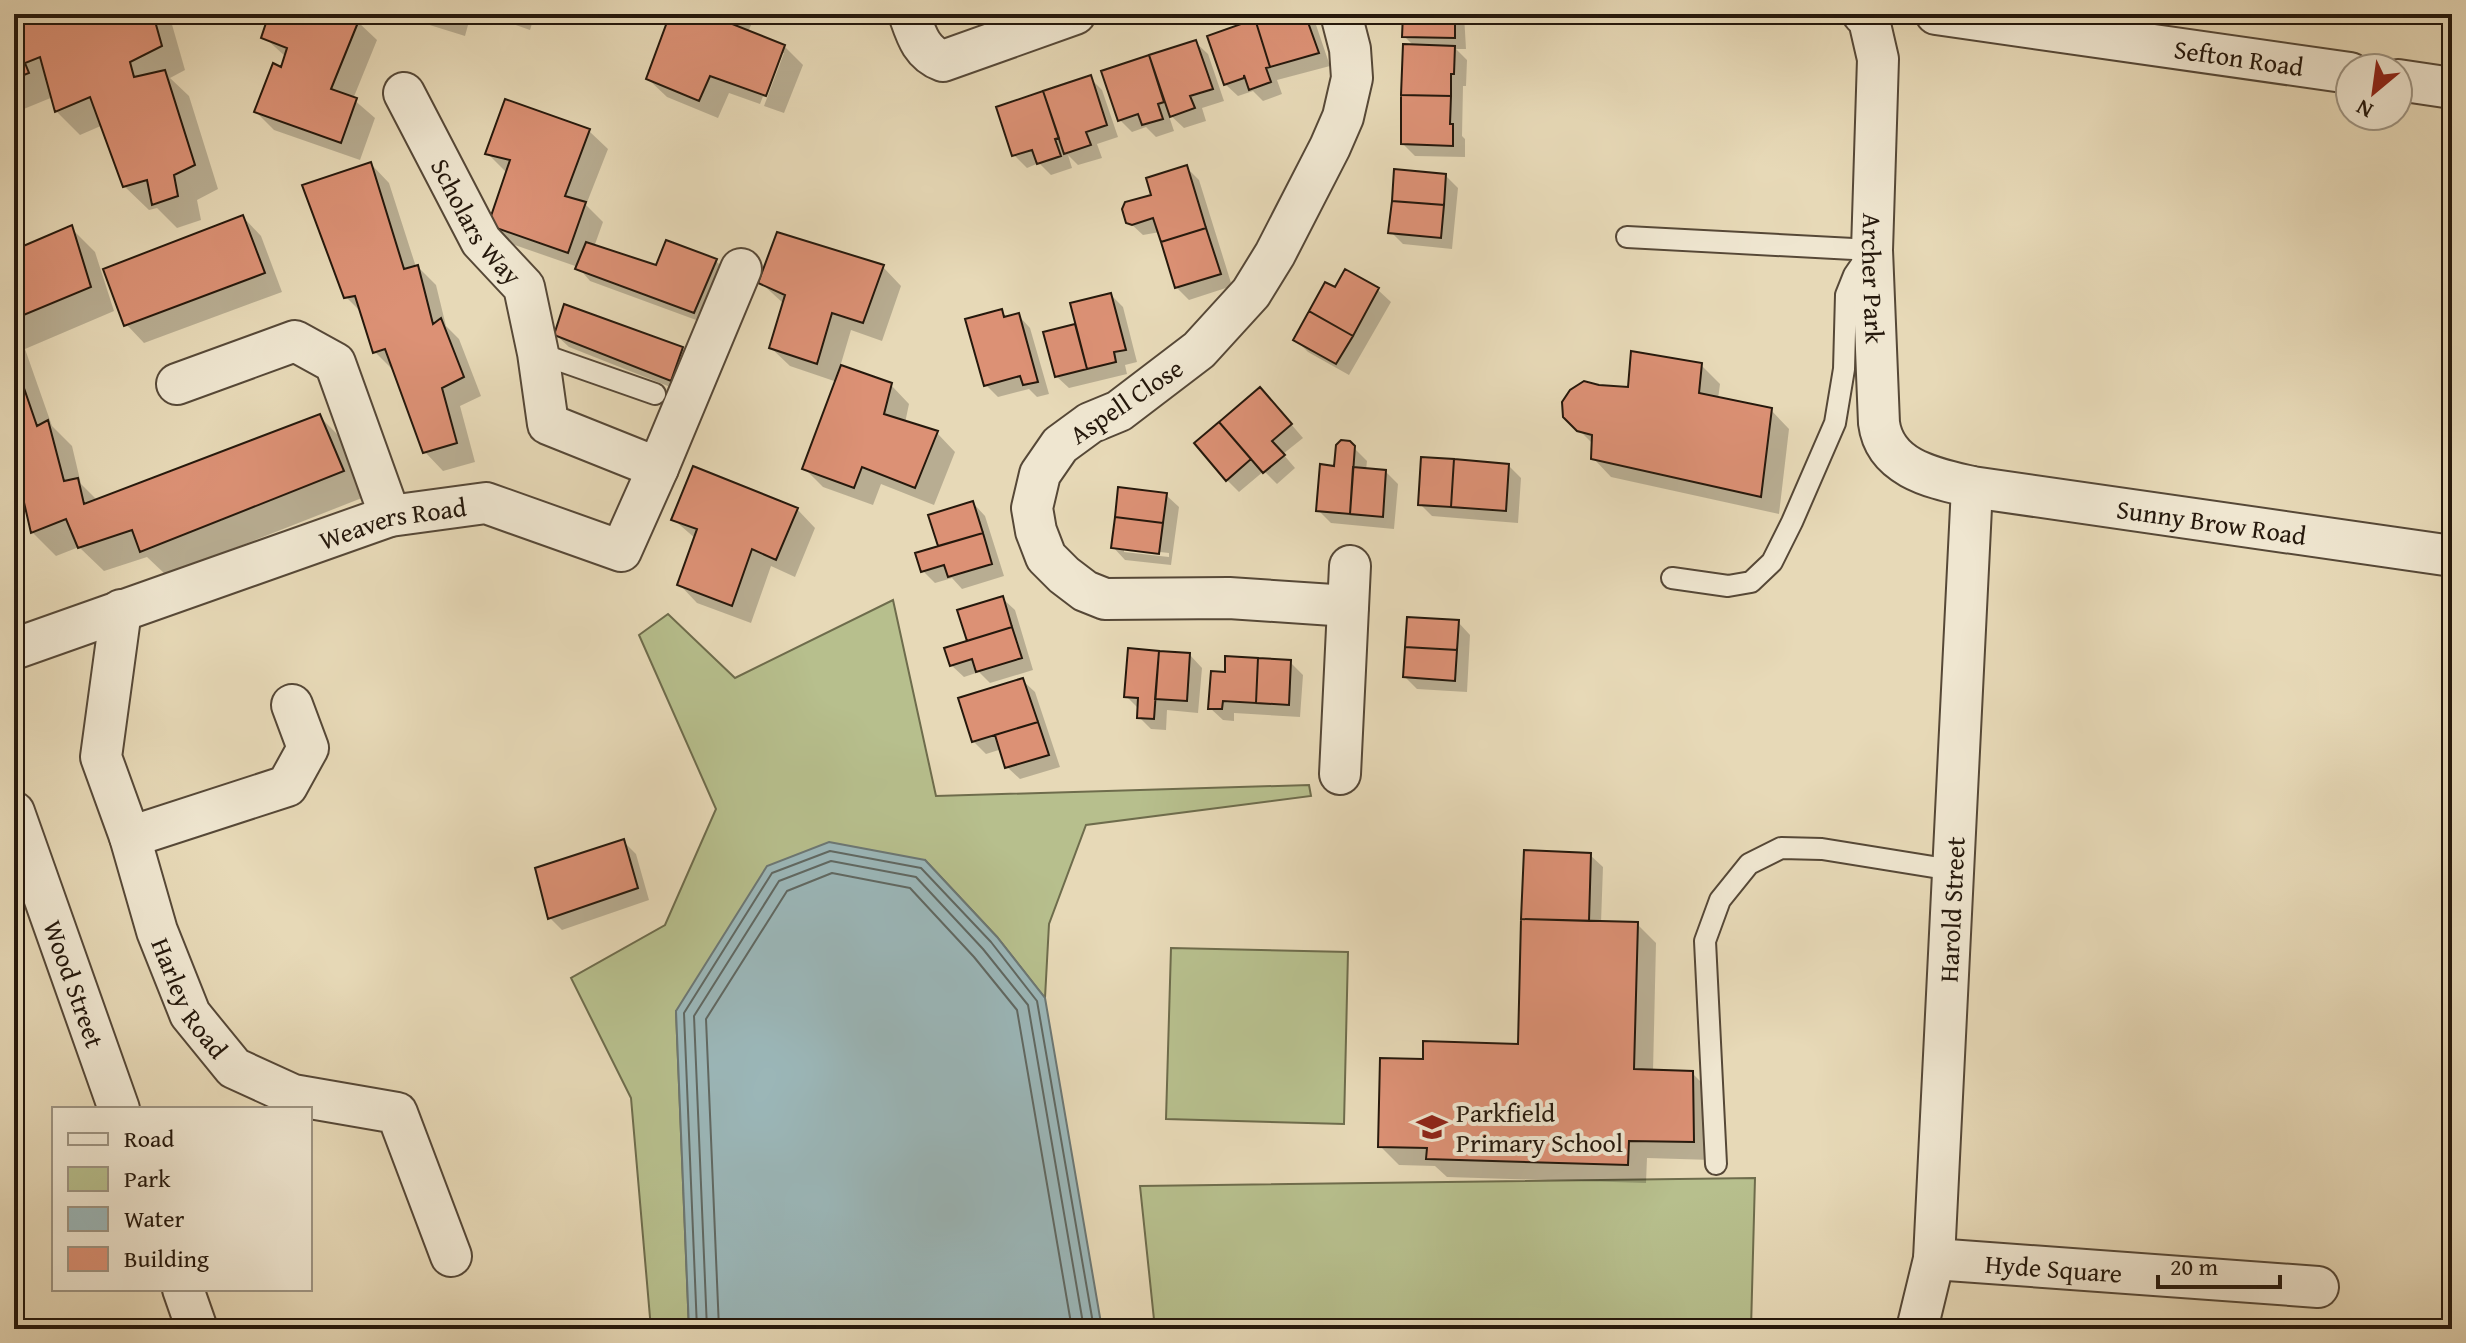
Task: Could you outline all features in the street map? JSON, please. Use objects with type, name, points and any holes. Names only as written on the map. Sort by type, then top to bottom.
[{"type":"street","points":[[909,14],[922,45],[935,58],[943,61],[1075,14]]},
{"type":"street","name":"Aspell Close","points":[[1341,14],[1350,49],[1352,78],[1343,117],[1275,254],[1251,293],[1199,350],[1119,411],[1090,423],[1060,445],[1040,474],[1032,508],[1036,531],[1046,557],[1085,591],[1105,599],[1229,598],[1348,606]]},
{"type":"street","name":"Sefton Road","points":[[1936,14],[2086,25],[2334,70]]},
{"type":"street","name":"Archer Park","points":[[1870,16],[1878,59],[1872,250],[1881,436],[1884,444],[1912,468],[1972,487]]},
{"type":"street","points":[[2414,82],[2452,88]]},
{"type":"street","name":"Scholars Way","points":[[404,93],[481,241],[524,287],[538,353],[548,424],[658,468]]},
{"type":"street","name":"Weavers Road","points":[[14,649],[390,516],[486,503],[621,551],[741,269]]},
{"type":"street","points":[[177,384],[295,341],[335,363],[390,516]]},
{"type":"street","name":"Sunny Brow Road","points":[[1972,487],[2452,556]]},
{"type":"street","name":"Harold Street","points":[[1917,1329],[1934,1259],[1972,487]]},
{"type":"street","points":[[1340,774],[1350,566]]},
{"type":"street","name":"Harley Road","points":[[121,610],[101,757],[130,837],[157,931],[190,1014],[234,1068],[293,1095],[397,1113],[451,1256]]},
{"type":"street","points":[[130,837],[287,786],[308,748],[292,705]]},
{"type":"street","name":"Wood Street","points":[[14,812],[118,1107]]},
{"type":"street","name":"Hyde Square","points":[[1934,1259],[2318,1287]]},
{"type":"street","points":[[184,1291],[197,1329]]},
{"type":"lane","points":[[1627,237],[1872,250]]},
{"type":"lane","points":[[1672,578],[1728,586],[1751,582],[1772,562],[1835,423],[1844,369],[1846,295],[1854,275],[1872,250]]},
{"type":"lane","points":[[538,353],[655,394]]},
{"type":"lane","points":[[1716,1164],[1705,941],[1720,900],[1729,888],[1749,864],[1781,848],[1822,849],[1952,870]]},
{"type":"green space","points":[[893,600],[936,796],[1309,785],[1311,796],[1086,825],[1049,924],[1045,998],[997,937],[925,860],[676,1011],[689,1329],[651,1329],[631,1098],[571,978],[665,925],[716,809],[639,635],[668,614],[735,678]]},
{"type":"green space","points":[[1171,948],[1348,952],[1344,1124],[1166,1119]]},
{"type":"green space","points":[[1755,1178],[1751,1329],[1155,1329],[1140,1186]]},
{"type":"water","points":[[829,842],[925,860],[997,937],[1045,998],[1102,1329],[689,1329],[676,1011],[767,866]]},
{"type":"building","points":[[14,14],[153,14],[162,46],[130,62],[134,77],[165,70],[195,165],[174,175],[178,196],[152,205],[147,180],[123,187],[90,97],[55,112],[40,57],[25,63],[29,73],[14,79]]},
{"type":"building","points":[[269,14],[341,14],[359,20],[331,89],[357,98],[341,143],[254,112],[273,63],[281,67],[287,48],[261,38]]},
{"type":"building","points":[[670,14],[730,14],[727,22],[785,45],[766,96],[710,76],[699,101],[646,79]]},
{"type":"building","points":[[1271,14],[1305,14],[1319,53],[1270,67],[1255,19]]},
{"type":"building","points":[[1403,14],[1452,14],[1455,16],[1455,38],[1402,37]]},
{"type":"building","points":[[1255,19],[1270,67],[1266,68],[1271,82],[1249,90],[1244,75],[1244,78],[1224,85],[1207,36]]},
{"type":"building","points":[[1196,40],[1213,89],[1190,96],[1195,108],[1170,117],[1149,55]]},
{"type":"building","points":[[1403,44],[1455,46],[1451,96],[1401,95]]},
{"type":"building","points":[[1149,55],[1164,102],[1158,104],[1163,119],[1142,125],[1138,114],[1118,121],[1101,71]]},
{"type":"building","points":[[1091,75],[1107,125],[1086,132],[1091,145],[1064,154],[1043,91]]},
{"type":"building","points":[[1043,91],[1059,138],[1055,139],[1061,156],[1037,164],[1032,150],[1012,156],[996,107]]},
{"type":"building","points":[[1401,95],[1451,96],[1453,146],[1401,144]]},
{"type":"building","points":[[505,99],[590,129],[565,196],[586,202],[568,253],[488,225],[510,160],[485,154]]},
{"type":"building","points":[[371,162],[404,269],[418,265],[433,324],[441,318],[464,377],[442,388],[457,443],[423,453],[385,349],[373,353],[355,296],[344,298],[302,185]]},
{"type":"building","points":[[1187,165],[1206,228],[1161,242],[1153,218],[1132,225],[1126,223],[1122,209],[1125,202],[1151,195],[1146,178]]},
{"type":"building","points":[[1394,169],[1446,174],[1444,205],[1392,201]]},
{"type":"building","points":[[1392,201],[1444,205],[1441,238],[1388,233]]},
{"type":"building","points":[[243,215],[265,273],[124,326],[103,269]]},
{"type":"building","points":[[72,225],[91,287],[14,319],[14,278],[18,277],[14,250]]},
{"type":"building","points":[[1206,228],[1221,274],[1175,288],[1161,242]]},
{"type":"building","points":[[777,232],[884,265],[863,323],[832,313],[817,364],[769,348],[785,295],[758,283]]},
{"type":"building","points":[[666,240],[717,259],[694,313],[575,269],[586,242],[656,265]]},
{"type":"building","points":[[1345,269],[1379,288],[1353,336],[1309,311],[1325,282],[1335,287]]},
{"type":"building","points":[[1111,293],[1126,350],[1114,352],[1116,362],[1087,369],[1070,303]]},
{"type":"building","points":[[564,304],[683,347],[671,381],[554,335]]},
{"type":"building","points":[[1002,309],[1004,317],[1019,313],[1038,382],[1023,385],[1020,376],[984,386],[965,319]]},
{"type":"building","points":[[1309,311],[1353,336],[1336,364],[1293,340]]},
{"type":"building","points":[[1075,324],[1087,369],[1055,377],[1043,332]]},
{"type":"building","points":[[1631,351],[1702,363],[1699,393],[1772,408],[1761,497],[1591,459],[1592,435],[1577,431],[1563,417],[1562,402],[1570,390],[1584,381],[1628,387]]},
{"type":"building","points":[[14,359],[37,426],[48,420],[64,481],[78,478],[84,504],[320,414],[344,471],[140,552],[132,530],[78,548],[66,519],[31,533],[23,498],[17,500],[14,492]]},
{"type":"building","points":[[841,365],[892,383],[884,414],[938,431],[915,488],[862,467],[854,488],[802,469]]},
{"type":"building","points":[[1260,387],[1292,424],[1272,441],[1285,455],[1263,473],[1219,422]]},
{"type":"building","points":[[1219,422],[1251,459],[1226,481],[1194,443]]},
{"type":"building","points":[[1341,440],[1350,441],[1355,446],[1350,514],[1316,511],[1320,464],[1334,466],[1336,445]]},
{"type":"building","points":[[1421,457],[1454,459],[1451,507],[1418,505]]},
{"type":"building","points":[[1454,459],[1509,464],[1506,511],[1451,507]]},
{"type":"building","points":[[693,466],[798,508],[776,560],[752,549],[732,606],[677,585],[697,529],[671,520]]},
{"type":"building","points":[[1353,467],[1386,470],[1383,517],[1350,514]]},
{"type":"building","points":[[1118,487],[1167,493],[1163,523],[1115,517]]},
{"type":"building","points":[[973,501],[983,533],[938,546],[928,515]]},
{"type":"building","points":[[1115,517],[1163,523],[1159,554],[1111,548]]},
{"type":"building","points":[[983,533],[992,564],[948,577],[944,565],[921,572],[915,553]]},
{"type":"building","points":[[1003,596],[1012,627],[967,641],[957,610]]},
{"type":"building","points":[[1407,617],[1459,620],[1457,650],[1405,647]]},
{"type":"building","points":[[1012,627],[1022,658],[976,672],[972,659],[950,666],[944,648]]},
{"type":"building","points":[[1405,647],[1457,650],[1455,681],[1403,677]]},
{"type":"building","points":[[1128,648],[1159,651],[1154,719],[1137,718],[1138,698],[1124,697]]},
{"type":"building","points":[[1159,651],[1190,653],[1187,701],[1155,699]]},
{"type":"building","points":[[1225,656],[1258,658],[1256,703],[1223,701],[1222,709],[1208,709],[1211,671],[1225,672]]},
{"type":"building","points":[[1258,658],[1291,660],[1289,705],[1256,703]]},
{"type":"building","points":[[1023,678],[1038,722],[972,742],[958,698]]},
{"type":"building","points":[[1038,722],[1049,755],[1005,768],[995,735]]},
{"type":"building","points":[[624,839],[638,888],[548,919],[535,868]]},
{"type":"building","points":[[1524,850],[1591,853],[1589,921],[1521,919]]},
{"type":"building","points":[[1521,919],[1638,922],[1634,1069],[1693,1071],[1694,1142],[1629,1141],[1628,1165],[1426,1159],[1427,1148],[1378,1147],[1380,1058],[1423,1059],[1423,1041],[1518,1044]]},
{"type":"place","name":"Parkfield Primary School","points":[[1432,1127]]}]
